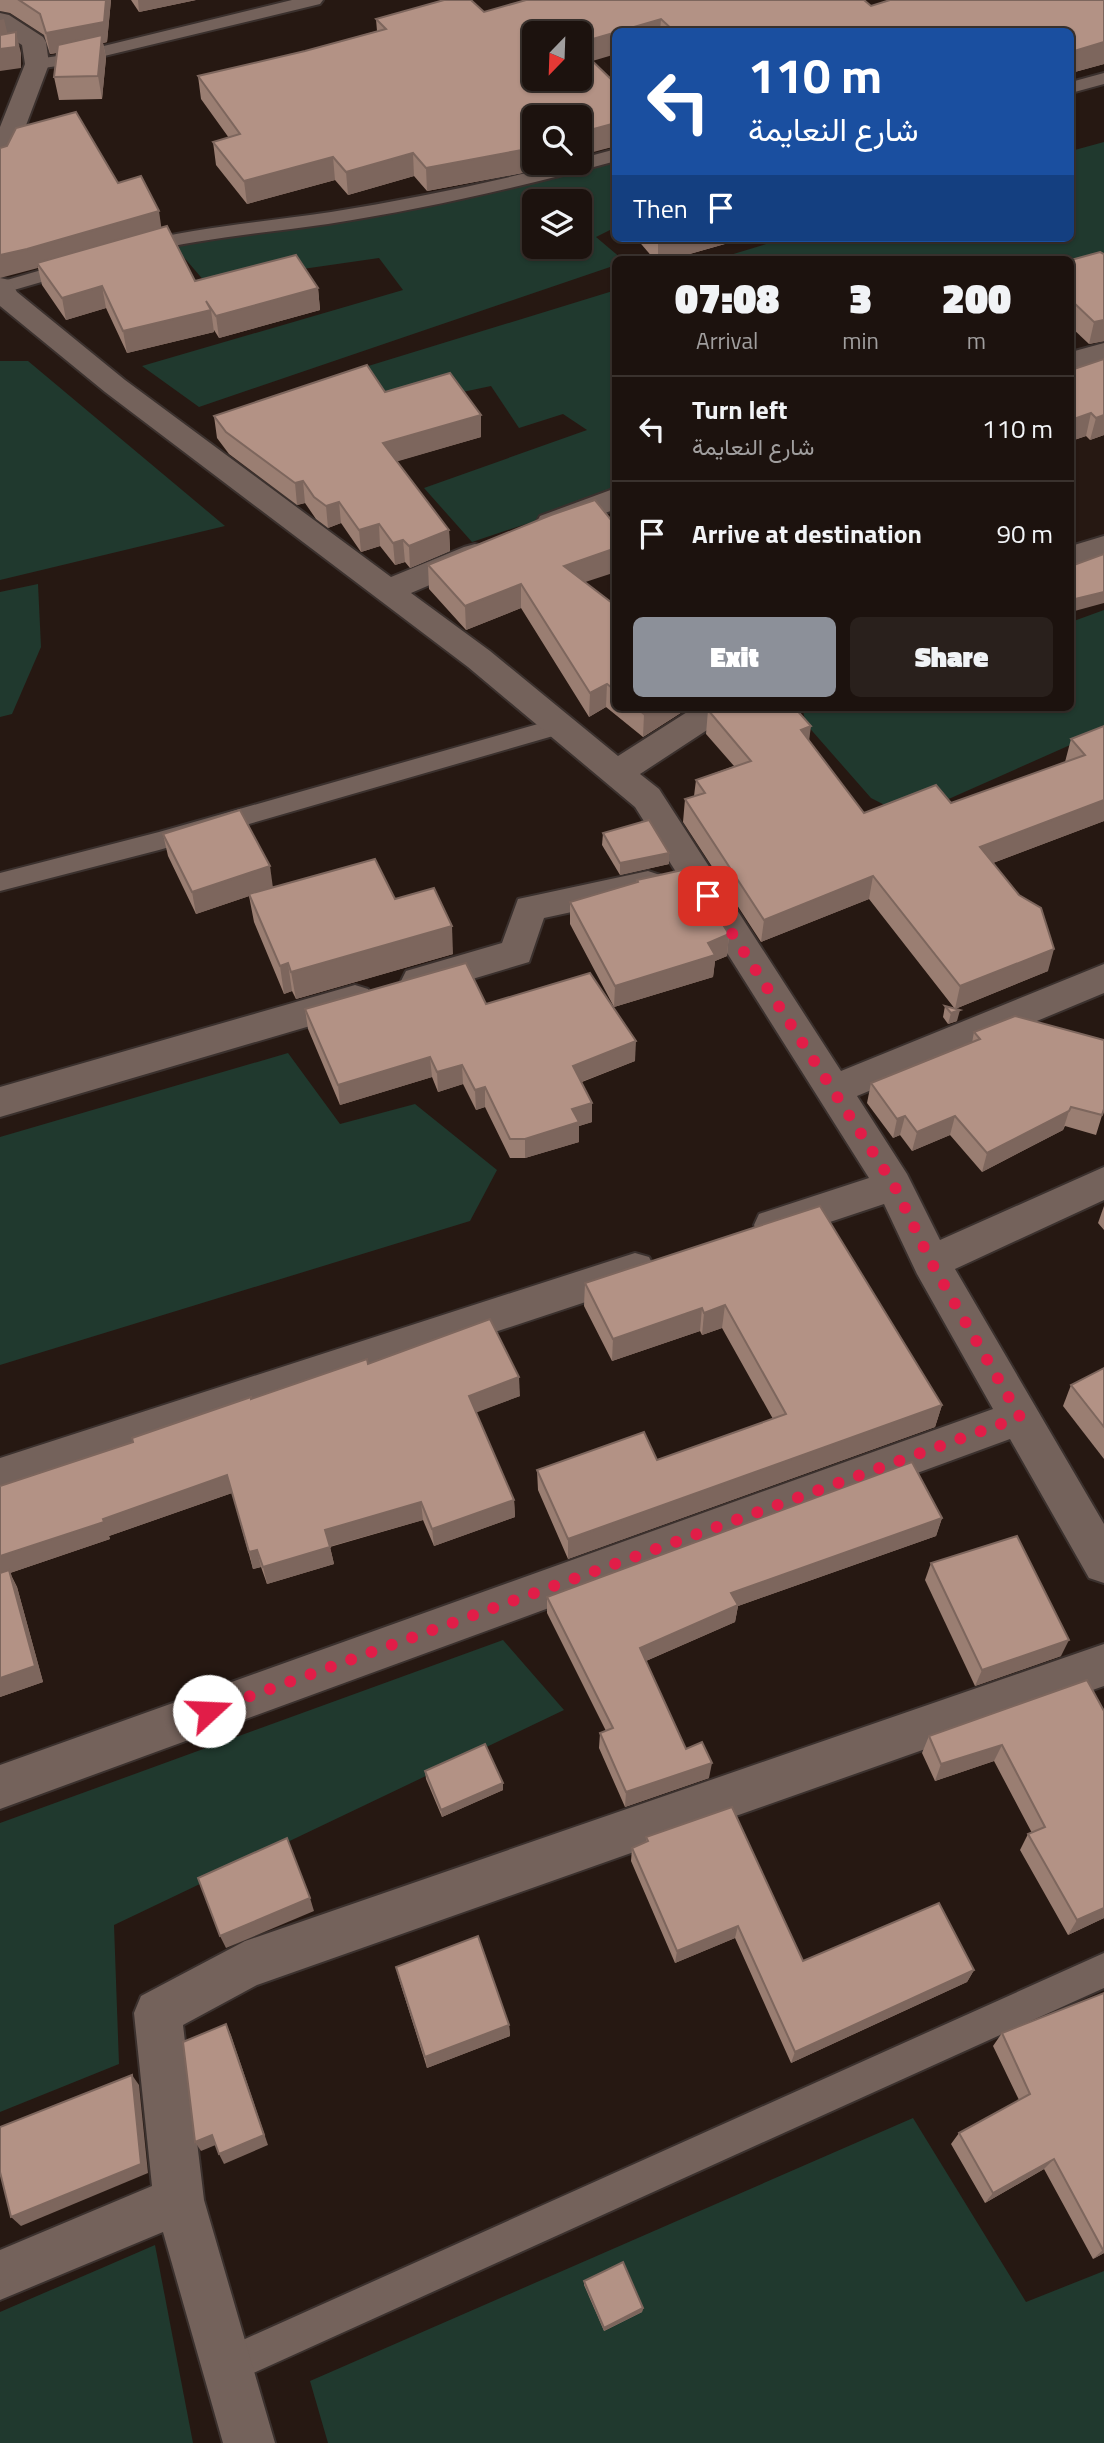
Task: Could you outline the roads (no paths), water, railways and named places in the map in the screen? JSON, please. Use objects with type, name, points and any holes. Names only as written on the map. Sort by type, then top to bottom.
[{"type":"street","points":[[0,20],[28,51],[1,156]]},
{"type":"street","points":[[1,287],[5,296],[115,386],[479,659],[647,798],[894,1185],[931,1262],[1020,1417],[1098,1542]]},
{"type":"street","points":[[0,329],[33,319]]},
{"type":"street","points":[[1074,360],[1104,352]]},
{"type":"street","points":[[387,591],[612,500]]},
{"type":"street","points":[[1074,555],[1104,546]]},
{"type":"street","points":[[617,773],[713,711]]},
{"type":"street","points":[[0,1102],[517,952],[530,908],[695,874]]},
{"type":"street","points":[[832,1091],[1104,978]]},
{"type":"street","points":[[931,1262],[1104,1183]]},
{"type":"street","points":[[736,1237],[894,1185]]},
{"type":"street","points":[[0,1477],[670,1258]]},
{"type":"street","points":[[0,1787],[1020,1417]]},
{"type":"street","points":[[249,2443],[179,2200],[158,2012],[245,1965],[1104,1665]]},
{"type":"street","points":[[0,2275],[179,2200]]},
{"type":"lane","points":[[28,51],[71,59],[314,0]]},
{"type":"lane","points":[[1074,87],[1104,78]]},
{"type":"lane","points":[[116,255],[166,240],[330,218],[529,180],[612,156]]},
{"type":"lane","points":[[1,287],[90,262]]},
{"type":"lane","points":[[0,883],[159,841],[559,726]]},
{"type":"lane","points":[[227,2366],[1104,1970]]}]
